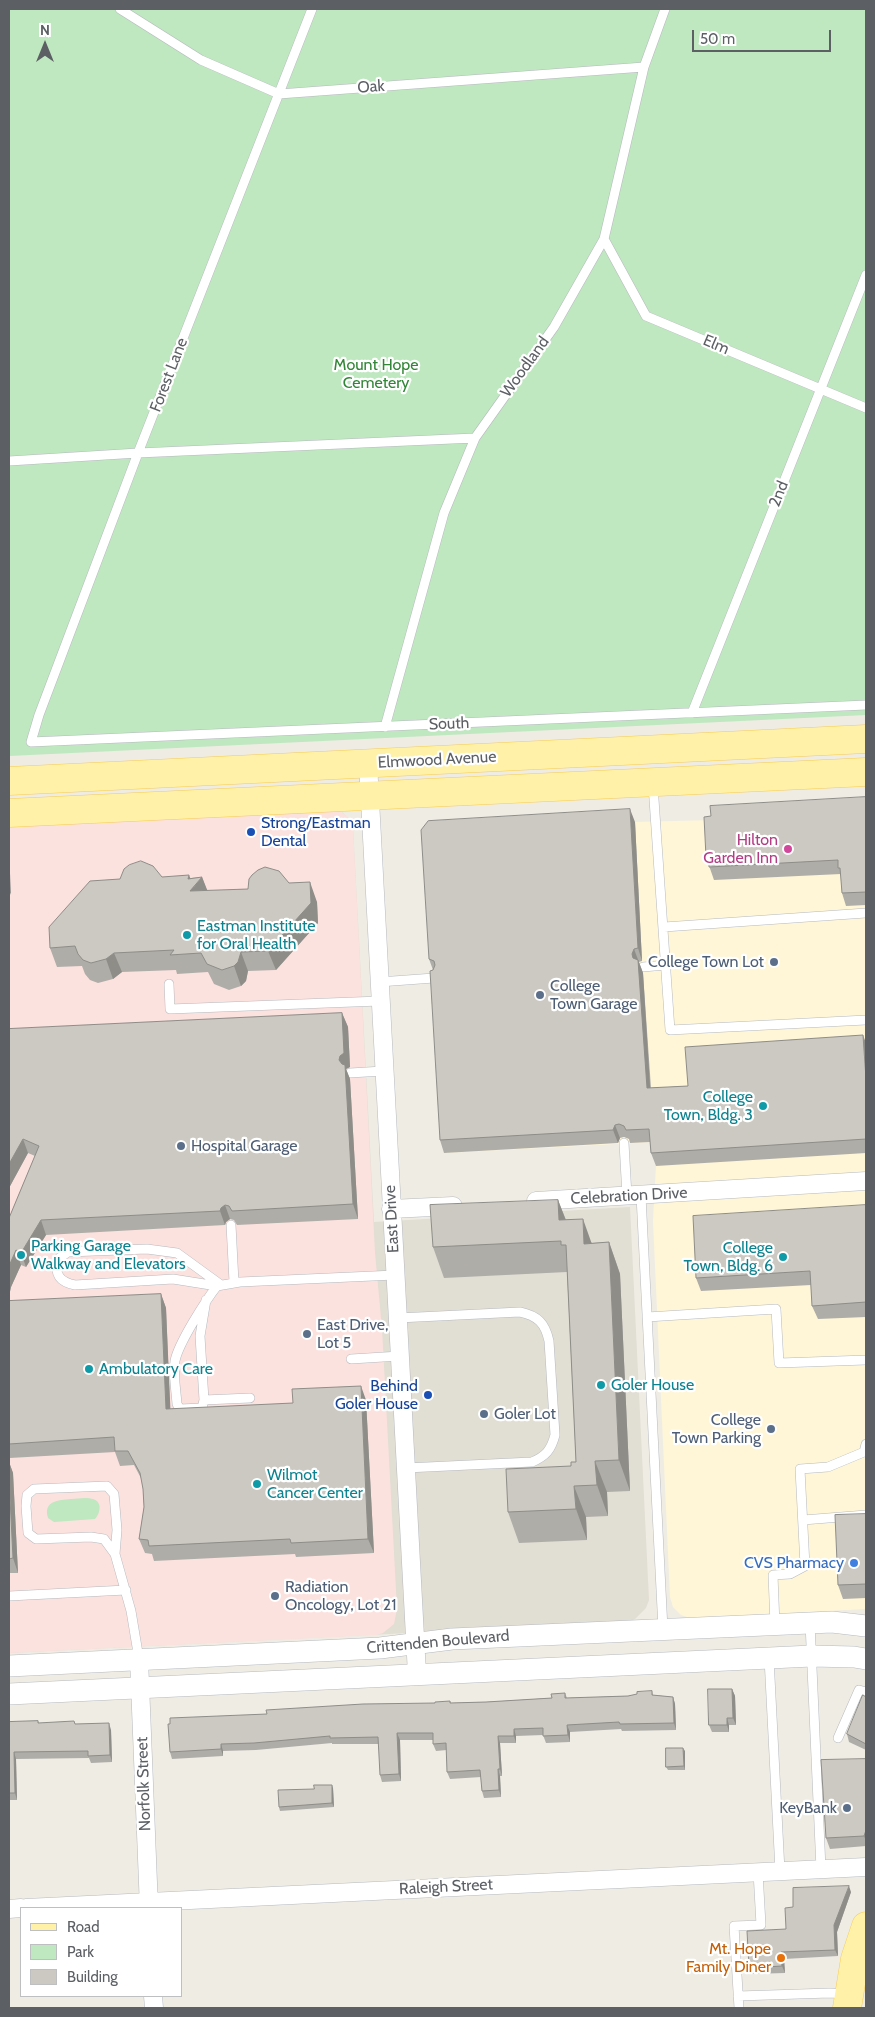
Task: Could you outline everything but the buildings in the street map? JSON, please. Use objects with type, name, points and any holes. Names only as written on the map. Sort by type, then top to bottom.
[{"type":"main road","name":"Elmwood Avenue","points":[[9,781],[866,739]]},
{"type":"main road","name":"Elmwood Avenue","points":[[9,813],[866,772]]},
{"type":"main road","points":[[856,2003],[855,1959],[866,1926]]},
{"type":"street","name":"East Drive","points":[[368,763],[416,1674]]},
{"type":"street","name":"Celebration Drive","points":[[522,1202],[866,1181]]},
{"type":"street","points":[[391,1209],[474,1205]]},
{"type":"street","name":"Crittenden Boulevard","points":[[9,1666],[380,1648],[452,1639],[832,1622],[866,1626]]},
{"type":"street","points":[[663,1630],[664,1663]]},
{"type":"street","name":"Crittenden Boulevard","points":[[9,1694],[812,1656],[866,1659]]},
{"type":"street","name":"Norfolk Street","points":[[139,1659],[149,1905]]},
{"type":"street","name":"Raleigh Street","points":[[67,1907],[149,1905],[866,1867]]},
{"type":"lane","name":"Oak","points":[[120,9],[201,60],[279,94],[644,67]]},
{"type":"lane","name":"Forest Lane","points":[[31,742],[39,715],[138,453],[312,9]]},
{"type":"lane","name":"Woodland","points":[[385,727],[444,513],[475,438],[554,327],[604,239],[644,67],[665,9]]},
{"type":"lane","name":"Elm","points":[[604,239],[646,316],[866,408]]},
{"type":"lane","name":"2nd","points":[[692,714],[866,275]]},
{"type":"lane","points":[[9,461],[138,453],[475,438]]},
{"type":"lane","name":"South","points":[[31,742],[866,705]]},
{"type":"lane","points":[[653,782],[670,1030],[866,1020]]},
{"type":"lane","points":[[664,927],[866,913]]},
{"type":"lane","points":[[643,967],[666,965]]},
{"type":"lane","points":[[379,982],[434,978]]},
{"type":"lane","points":[[169,984],[170,1009],[380,1001]]},
{"type":"lane","points":[[350,1073],[383,1071]]},
{"type":"lane","points":[[624,1143],[634,1196],[647,1317],[663,1630]]},
{"type":"lane","points":[[231,1225],[234,1282]]},
{"type":"lane","points":[[219,1285],[177,1252],[148,1248],[68,1252],[58,1259],[56,1268],[59,1277],[66,1283],[75,1285],[172,1279],[219,1285],[234,1282],[395,1275]]},
{"type":"lane","points":[[206,1300],[200,1336],[204,1400],[202,1408],[180,1409],[177,1404],[175,1360],[180,1346],[206,1300],[219,1285]]},
{"type":"lane","points":[[647,1317],[776,1309],[779,1363],[866,1360]]},
{"type":"lane","points":[[398,1318],[520,1312],[532,1314],[542,1321],[547,1330],[549,1341],[554,1435],[552,1446],[546,1456],[532,1462],[406,1468]]},
{"type":"lane","points":[[350,1359],[400,1356]]},
{"type":"lane","points":[[204,1400],[250,1398]]},
{"type":"lane","points":[[775,1625],[773,1575],[790,1574],[805,1566],[800,1469],[828,1467],[865,1450]]},
{"type":"lane","points":[[115,1554],[116,1507],[114,1494],[107,1486],[34,1489],[27,1495],[28,1533],[36,1539],[91,1537],[104,1539],[115,1554],[131,1611],[139,1659]]},
{"type":"lane","points":[[803,1520],[866,1515]]},
{"type":"lane","points":[[9,1596],[126,1590]]},
{"type":"lane","points":[[810,1623],[821,1869]]},
{"type":"lane","points":[[769,1658],[780,1871]]},
{"type":"lane","points":[[838,1738],[859,1690],[866,1692]]},
{"type":"lane","points":[[739,2008],[734,1926],[761,1925],[758,1872]]},
{"type":"lane","points":[[738,1996],[830,1993],[856,2003]]},
{"type":"shaded area","points":[[337,809],[348,817],[353,827],[375,1253],[382,1329],[397,1609],[394,1624],[383,1633],[376,1635],[9,1653],[9,823]]},
{"type":"shaded area","points":[[866,811],[866,1609],[690,1618],[681,1615],[673,1607],[670,1597],[653,1221],[656,1166],[654,1142],[444,1153],[635,822],[715,820]]},
{"type":"shaded area","points":[[342,812],[351,821],[353,827],[374,1222],[630,1207],[649,1600],[646,1608],[635,1619],[628,1622],[9,1653]]},
{"type":"green space","name":"Mount Hope Cemetery","points":[[9,9],[866,9],[866,715],[9,756]]},
{"type":"green space","points":[[87,1498],[96,1501],[100,1508],[97,1517],[95,1519],[54,1522],[48,1518],[48,1508],[53,1502]]},
{"type":"place","name":"Strong/Eastman Dental","points":[[251,832]]},
{"type":"place","name":"Hilton Garden Inn","points":[[788,849]]},
{"type":"place","name":"Eastman Institute for Oral Health","points":[[187,935]]},
{"type":"place","name":"College Town Lot","points":[[774,962]]},
{"type":"place","name":"College Town Garage","points":[[540,995]]},
{"type":"place","name":"College Town, Bldg. 3","points":[[763,1106]]},
{"type":"place","name":"Hospital Garage","points":[[181,1146]]},
{"type":"place","name":"Parking Garage Walkway and Elevators","points":[[21,1255]]},
{"type":"place","name":"College Town, Bldg. 6","points":[[783,1257]]},
{"type":"place","name":"East Drive, Lot 5","points":[[307,1334]]},
{"type":"place","name":"Ambulatory Care","points":[[89,1369]]},
{"type":"place","name":"Goler House","points":[[601,1385]]},
{"type":"place","name":"Behind Goler House","points":[[428,1395]]},
{"type":"place","name":"Goler Lot","points":[[484,1414]]},
{"type":"place","name":"College Town Parking","points":[[771,1429]]},
{"type":"place","name":"Wilmot Cancer Center","points":[[257,1484]]},
{"type":"place","name":"CVS Pharmacy","points":[[854,1563]]},
{"type":"place","name":"Radiation Oncology, Lot 21","points":[[275,1596]]},
{"type":"place","name":"KeyBank","points":[[847,1808]]},
{"type":"place","name":"Mt. Hope Family Diner","points":[[781,1958]]}]
